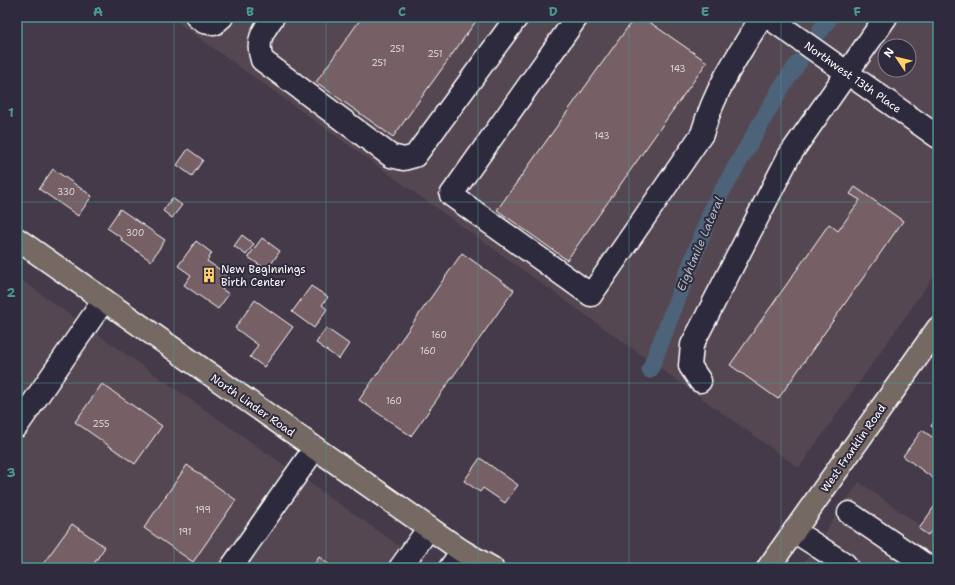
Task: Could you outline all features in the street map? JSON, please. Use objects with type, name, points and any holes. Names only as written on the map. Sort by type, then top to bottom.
[{"type":"main road","name":"North Linder Road","points":[[17,238],[429,528],[456,559],[492,568]]},
{"type":"main road","name":"West Franklin Road","points":[[768,568],[938,328]]},
{"type":"street","points":[[197,17],[204,22],[214,24],[222,17]]},
{"type":"street","points":[[273,17],[265,27],[260,39],[259,47],[262,60],[391,156],[404,159],[415,156],[517,17]]},
{"type":"street","points":[[577,17],[451,195],[591,296],[702,134],[708,113],[726,74],[762,17]]},
{"type":"street","name":"Northwest 13th Place","points":[[768,17],[938,137]]},
{"type":"street","points":[[700,381],[690,366],[692,345],[789,156],[886,17]]},
{"type":"street","points":[[17,426],[104,300]]},
{"type":"street","points":[[231,568],[315,448]]},
{"type":"street","points":[[849,513],[930,568]]},
{"type":"street","points":[[400,568],[429,528]]},
{"type":"street","points":[[794,531],[844,564],[847,568]]},
{"type":"shaded area","points":[[170,17],[938,17],[938,270],[799,468]]},
{"type":"shaded area","points":[[17,277],[100,336],[431,568],[17,568]]},
{"type":"shaded area","points":[[859,482],[938,538],[938,568],[800,568]]},
{"type":"building","points":[[362,17],[479,17],[393,137],[316,82]]},
{"type":"building","points":[[635,17],[642,17],[707,62],[567,260],[497,210]]},
{"type":"building","points":[[188,149],[203,160],[192,176],[177,165]]},
{"type":"building","points":[[53,169],[92,196],[78,216],[39,189]]},
{"type":"building","points":[[855,187],[903,221],[778,399],[730,365],[829,224],[838,231],[860,200],[850,194]]},
{"type":"building","points":[[172,198],[182,205],[172,218],[163,211]]},
{"type":"building","points":[[120,209],[165,240],[151,261],[121,240],[122,238],[107,228]]},
{"type":"building","points":[[242,235],[254,244],[246,255],[234,246]]},
{"type":"building","points":[[262,238],[280,251],[267,270],[248,257]]},
{"type":"building","name":"New Beginnings Birth Center","points":[[196,241],[212,253],[207,261],[228,275],[219,287],[229,294],[218,309],[184,285],[191,275],[178,266]]},
{"type":"building","points":[[462,253],[514,290],[411,436],[359,400]]},
{"type":"building","points":[[311,286],[328,297],[322,305],[327,309],[314,328],[292,312]]},
{"type":"building","points":[[255,300],[293,327],[264,367],[250,357],[258,345],[235,328]]},
{"type":"building","points":[[326,328],[349,344],[339,359],[316,343]]},
{"type":"building","points":[[102,384],[162,426],[135,464],[75,422]]},
{"type":"building","points":[[938,416],[938,430],[931,426]]},
{"type":"building","points":[[922,430],[938,441],[938,482],[903,456]]},
{"type":"building","points":[[480,458],[518,485],[505,503],[483,488],[480,492],[464,481]]},
{"type":"building","points":[[187,465],[236,500],[193,562],[144,528]]},
{"type":"building","points":[[938,501],[938,536],[931,531],[928,535],[919,529]]},
{"type":"building","points":[[72,524],[105,547],[91,568],[40,568]]},
{"type":"building","points":[[319,557],[334,568],[312,568]]},
{"type":"waterway","name":"Eightmile Lateral","points":[[820,31],[830,17]]},
{"type":"waterway","name":"Eightmile Lateral","points":[[650,370],[713,207],[781,88],[799,62]]},
{"type":"place","name":"New Beginnings Birth Center","points":[[209,275]]}]
